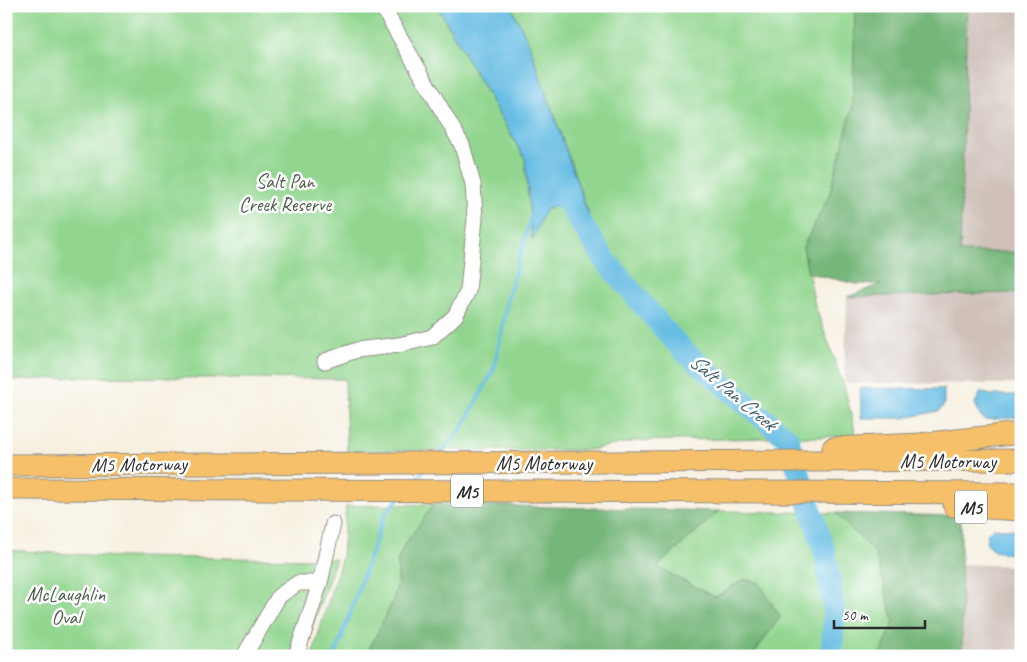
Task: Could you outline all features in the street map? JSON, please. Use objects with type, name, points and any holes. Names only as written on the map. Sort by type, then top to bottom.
[{"type":"highway","points":[[920,452],[1021,433]]},
{"type":"highway","name":"M5 Motorway","points":[[6,465],[306,462],[613,463],[920,452],[1021,460]]},
{"type":"highway","name":"M5 Motorway","points":[[6,489],[306,489],[921,499],[1021,493]]},
{"type":"highway","name":"M5","points":[[921,499],[1021,510]]},
{"type":"lane","points":[[325,361],[357,350],[399,345],[432,337],[455,316],[468,291],[475,218],[473,184],[462,145],[382,6]]},
{"type":"lane","points":[[296,656],[320,583],[333,524]]},
{"type":"lane","points":[[244,656],[279,596],[298,583],[320,583]]},
{"type":"shaded area","points":[[967,6],[1021,6],[1021,252],[960,253]]},
{"type":"shaded area","points":[[1021,293],[1021,384],[844,383],[847,297]]},
{"type":"shaded area","points":[[961,564],[1021,566],[1021,656],[962,656]]},
{"type":"green space","name":"Salt Pan Creek Reserve","points":[[6,6],[437,6],[525,159],[532,238],[545,210],[569,201],[589,215],[529,44],[511,6],[855,6],[853,106],[829,196],[803,247],[815,306],[845,389],[856,436],[636,441],[589,450],[347,451],[345,379],[80,377],[6,381]]},
{"type":"green space","points":[[855,6],[967,6],[960,252],[1021,252],[1021,293],[847,297],[881,284],[856,284],[808,273],[803,247],[829,196],[853,106]]},
{"type":"green space","points":[[434,504],[405,544],[398,559],[398,583],[392,603],[366,656],[312,656],[342,556],[346,506]]},
{"type":"green space","points":[[434,504],[719,511],[657,567],[715,597],[745,579],[759,582],[780,617],[752,656],[366,656],[392,603],[398,583],[398,559],[405,544]]},
{"type":"green space","points":[[719,511],[835,513],[875,553],[894,622],[880,656],[752,656],[780,617],[745,579],[715,597],[657,567]]},
{"type":"green space","points":[[835,513],[961,516],[962,656],[880,656],[894,622],[875,553]]},
{"type":"green space","name":"McLaughlin Oval","points":[[6,550],[118,557],[336,559],[302,656],[6,656]]},
{"type":"water","points":[[437,6],[511,6],[529,44],[589,216],[569,201],[545,210],[532,240],[525,159]]},
{"type":"water","points":[[860,388],[944,389],[944,405],[939,411],[904,418],[861,418]]},
{"type":"water","points":[[981,392],[991,395],[1021,395],[1021,417],[985,420],[979,415],[975,403]]},
{"type":"water","points":[[993,528],[1021,530],[1021,556],[994,551],[986,543],[987,534]]},
{"type":"waterway","name":"Salt Pan Creek","points":[[551,177],[605,260],[663,328],[686,353],[788,439],[825,553],[834,611],[832,656]]},
{"type":"waterway","points":[[438,455],[461,430],[494,369],[509,294],[532,212]]},
{"type":"waterway","points":[[413,483],[423,471]]},
{"type":"waterway","points":[[335,656],[385,513],[400,497]]}]
